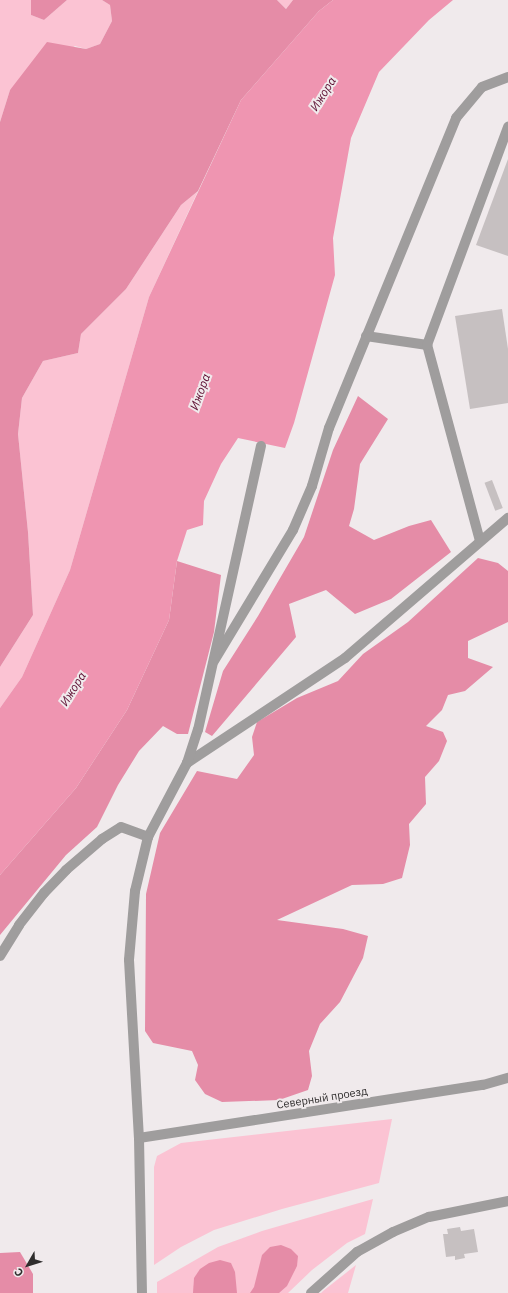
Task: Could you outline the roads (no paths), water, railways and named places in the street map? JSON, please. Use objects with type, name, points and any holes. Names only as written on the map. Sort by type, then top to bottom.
[{"type":"street","points":[[214,661],[293,530],[312,486],[329,428],[456,118],[482,87],[508,77]]},
{"type":"street","points":[[480,541],[427,345],[508,127]]},
{"type":"street","points":[[366,336],[427,345]]},
{"type":"street","points":[[142,1293],[139,1138],[129,960],[135,891],[148,837],[187,763],[198,730],[261,446]]},
{"type":"street","points":[[187,763],[344,658],[508,518]]},
{"type":"street","points":[[0,956],[19,925],[44,893],[66,870],[102,839],[121,827],[148,837]]},
{"type":"street","name":"Северный проезд","points":[[139,1138],[483,1085],[508,1078]]},
{"type":"street","points":[[311,1293],[357,1252],[393,1232],[429,1217],[508,1201]]},
{"type":"water","name":"Ижора","points":[[333,0],[453,0],[429,20],[379,72],[351,138],[333,238],[335,275],[294,423],[285,448],[238,438],[221,464],[204,501],[203,525],[187,530],[177,561],[169,620],[127,710],[76,788],[0,875],[0,708],[22,677],[70,570],[149,297],[241,100],[319,11]]}]
